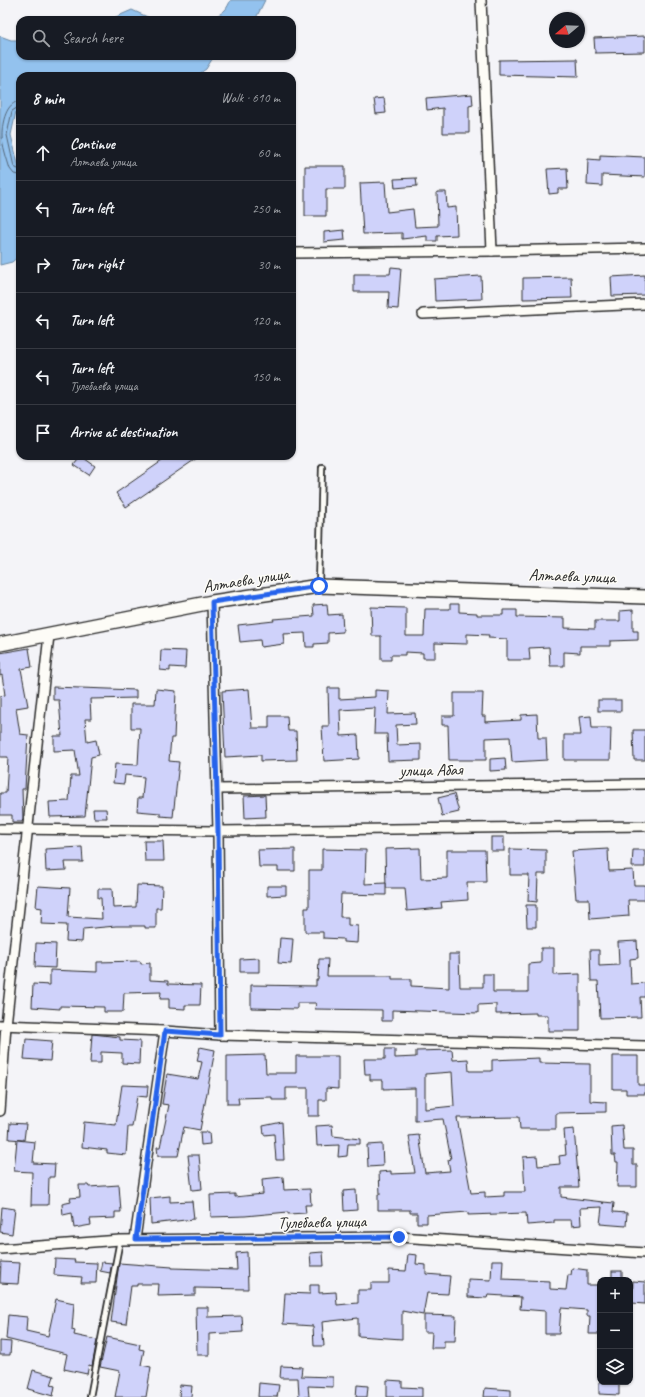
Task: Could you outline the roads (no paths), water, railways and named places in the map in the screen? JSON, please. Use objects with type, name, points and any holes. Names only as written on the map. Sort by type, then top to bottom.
[{"type":"main road","name":"Алтаева улица","points":[[0,644],[49,636],[212,602],[319,586],[645,597]]},
{"type":"street","points":[[481,0],[492,251]]},
{"type":"street","points":[[296,253],[645,248]]},
{"type":"street","points":[[423,314],[645,304]]},
{"type":"street","points":[[212,602],[218,831],[220,1035]]},
{"type":"street","points":[[0,1111],[3,1025],[28,830],[49,636]]},
{"type":"street","name":"улица Абая","points":[[217,789],[645,784]]},
{"type":"street","points":[[0,829],[218,831],[645,826]]},
{"type":"street","points":[[3,1025],[165,1031],[220,1035],[645,1046]]},
{"type":"street","points":[[136,1239],[165,1031]]},
{"type":"street","name":"Тулебаева улица","points":[[0,1249],[136,1239],[399,1237],[645,1252]]},
{"type":"lane","points":[[319,586],[322,467]]},
{"type":"lane","points":[[90,1397],[120,1240]]},
{"type":"water","points":[[231,0],[265,0],[257,16],[215,16],[227,7]]},
{"type":"water","points":[[132,10],[145,16],[118,16]]},
{"type":"water","points":[[0,36],[11,40],[16,40],[16,60],[212,60],[206,69],[202,72],[16,72],[16,112],[11,135],[16,156],[16,258],[12,262],[0,265]]}]
